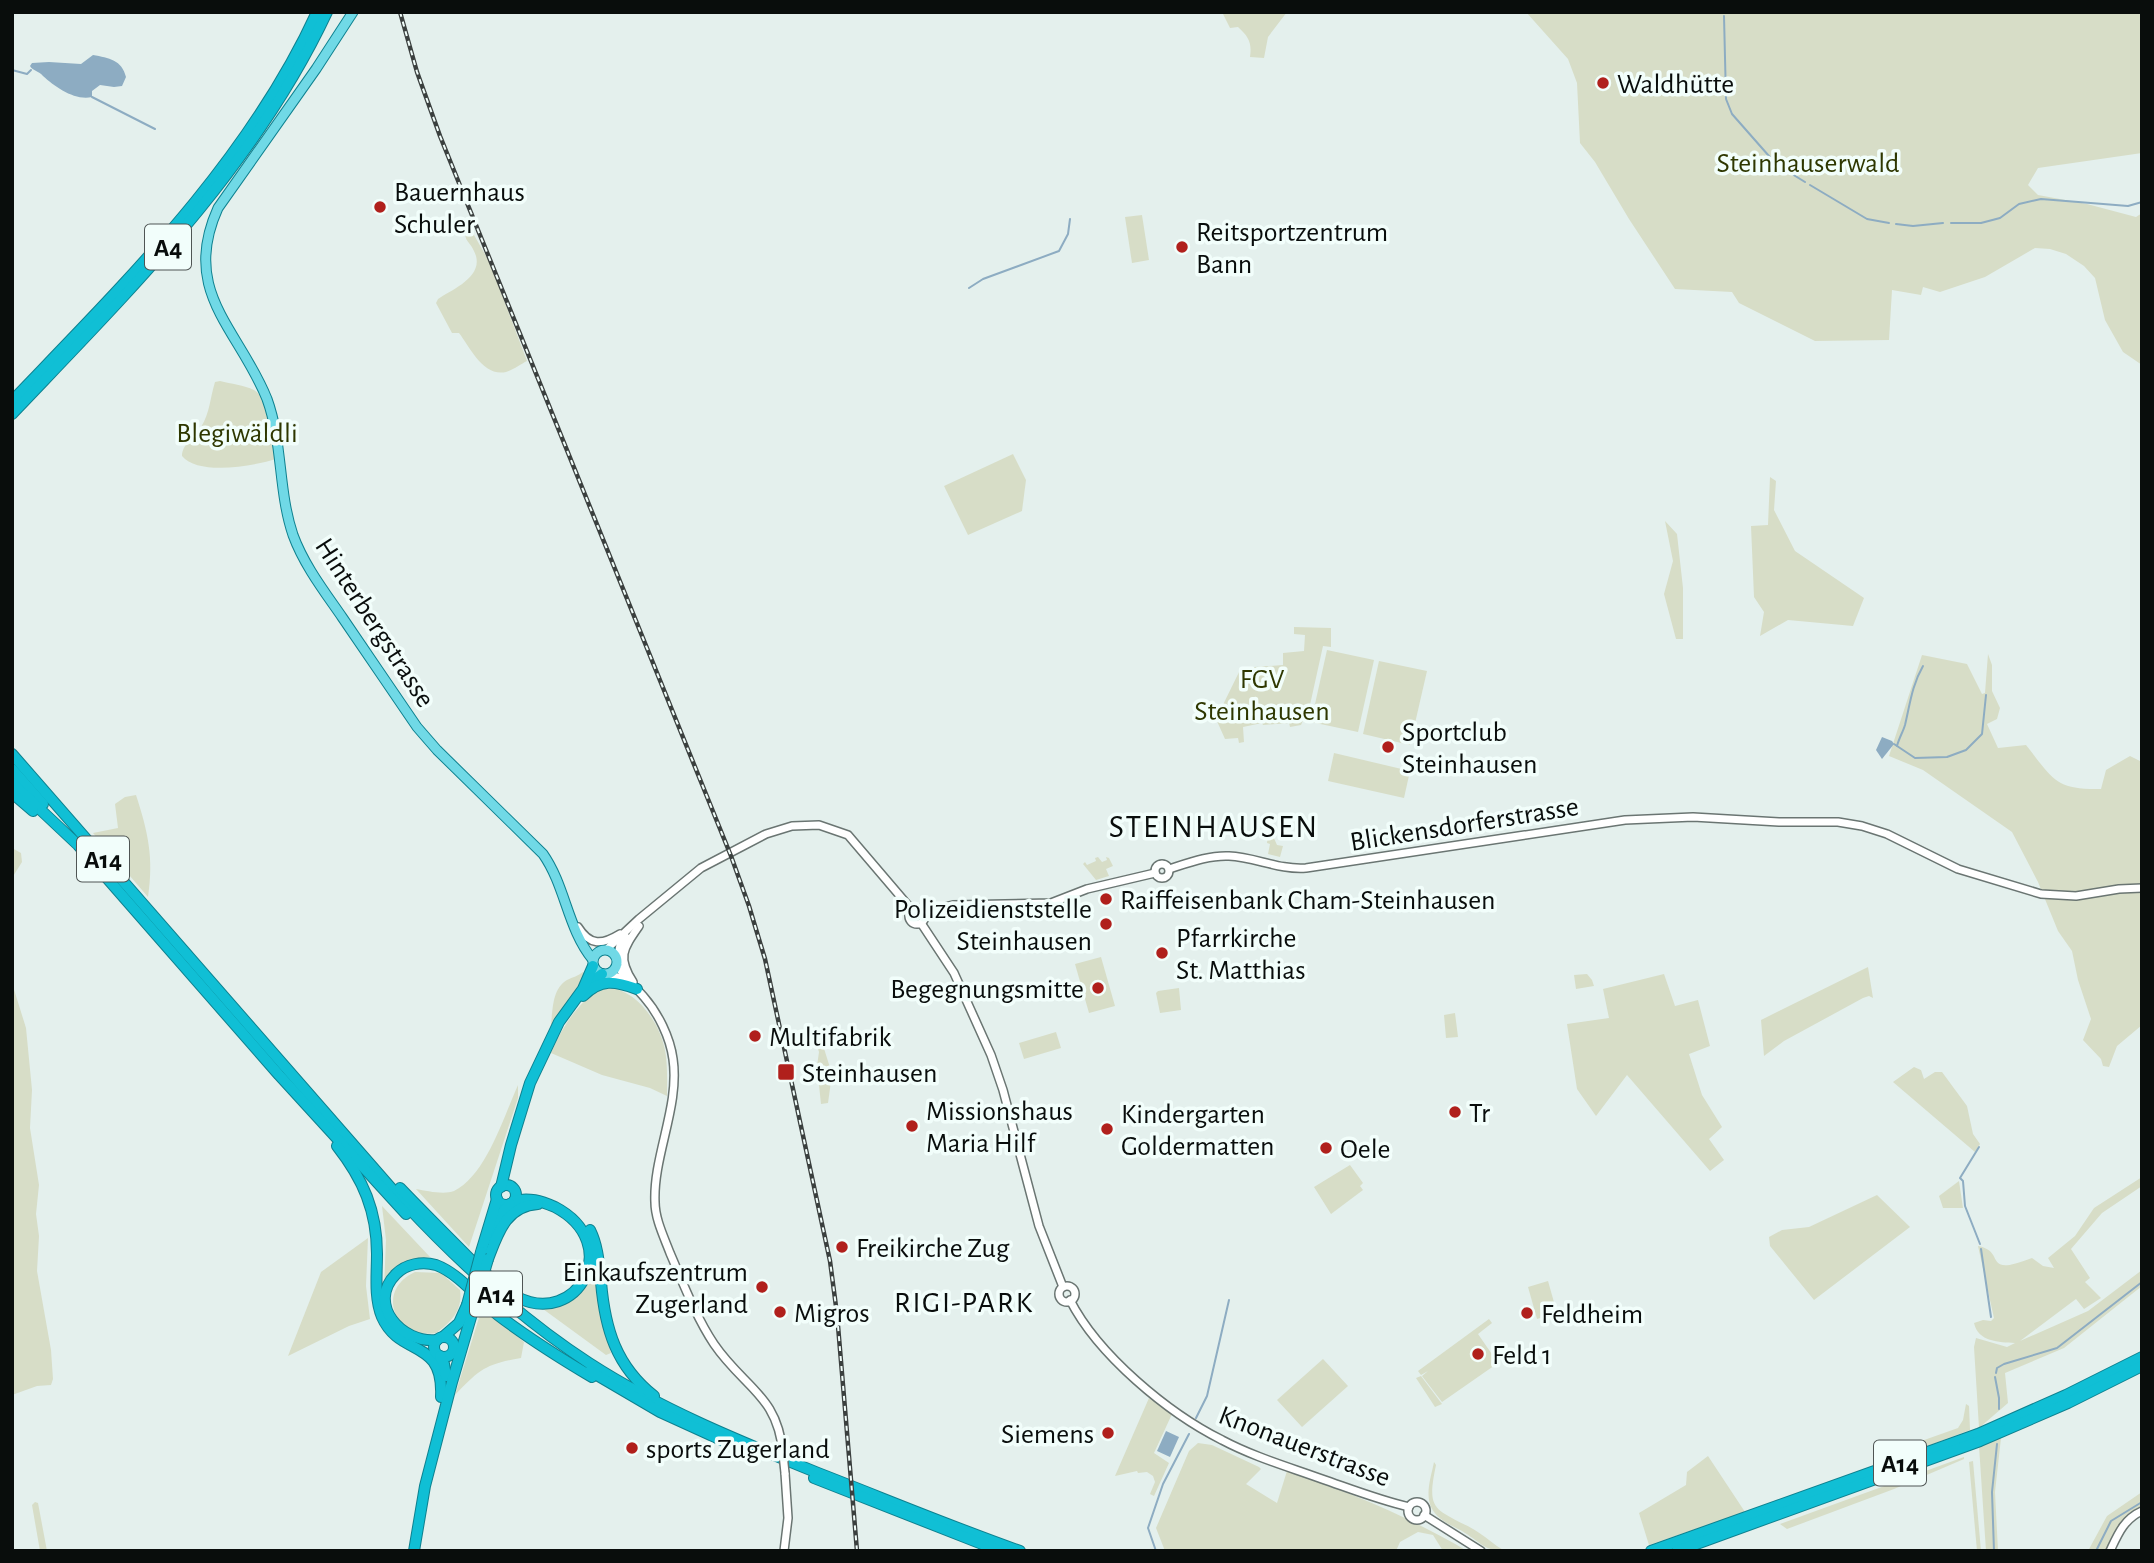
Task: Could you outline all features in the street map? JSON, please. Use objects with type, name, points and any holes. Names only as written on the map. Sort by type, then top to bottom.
[{"type":"highway","name":"A4","points":[[13,409],[70,341],[164,238],[223,166],[273,94],[317,12]]},
{"type":"highway","name":"A4","points":[[13,409],[155,261],[225,176],[283,93],[327,12]]},
{"type":"highway","points":[[12,394],[70,341]]},
{"type":"highway","name":"A14","points":[[12,754],[430,1230],[506,1302],[600,1370],[684,1416],[886,1500],[1020,1551]]},
{"type":"highway","name":"A14","points":[[12,769],[279,1075],[422,1232],[475,1284],[555,1348],[639,1401],[732,1445],[1000,1551]]},
{"type":"highway","name":"A14","points":[[12,783],[78,845]]},
{"type":"highway","name":"A14","points":[[12,793],[110,883]]},
{"type":"highway","points":[[570,1009],[598,957]]},
{"type":"highway","points":[[583,989],[605,974]]},
{"type":"highway","points":[[408,1551],[413,1512],[445,1394],[485,1256],[497,1220],[510,1194],[524,1099],[559,1022],[586,992],[601,983],[613,981],[637,989]]},
{"type":"highway","points":[[279,1075],[348,1160],[365,1190],[376,1229],[378,1305],[387,1325],[398,1337],[426,1353],[436,1363],[445,1394]]},
{"type":"highway","points":[[342,1131],[499,1285],[523,1300],[545,1304],[564,1299],[579,1287],[588,1270],[590,1251],[584,1231],[571,1217],[556,1208],[510,1194]]},
{"type":"highway","points":[[485,1256],[497,1193],[549,1198],[571,1209],[582,1219],[596,1245],[606,1319],[618,1354],[639,1383],[684,1416]]},
{"type":"highway","points":[[485,1256],[501,1228],[515,1211],[534,1204],[556,1208]]},
{"type":"highway","points":[[453,1350],[445,1357],[439,1345],[404,1333],[393,1323],[387,1311],[386,1296],[390,1282],[400,1270],[415,1264],[432,1264],[445,1270],[525,1335],[581,1370],[639,1401]]},
{"type":"highway","points":[[439,1345],[470,1308]]},
{"type":"highway","points":[[414,1551],[453,1350],[470,1308]]},
{"type":"highway","points":[[398,1337],[439,1345],[451,1338],[453,1350]]},
{"type":"highway","points":[[439,1345],[446,1372],[445,1394]]},
{"type":"highway","name":"A14","points":[[1651,1551],[1978,1434],[2142,1357]]},
{"type":"highway","name":"A14","points":[[1678,1551],[1999,1434],[2068,1404],[2142,1366]]},
{"type":"main road","name":"Hinterbergstrasse","points":[[353,12],[218,208],[210,228],[206,252],[208,284],[216,308],[270,407],[287,514],[296,543],[307,565],[417,727],[543,854],[556,874],[572,925],[598,957]]},
{"type":"main road","points":[[614,953],[617,962],[605,974],[598,957],[614,953]]},
{"type":"street","name":"Blickensdorferstrasse","points":[[924,912],[953,905],[1051,903],[1087,889],[1155,873],[1164,878],[1169,874],[1169,869],[1207,858],[1227,856],[1280,867],[1306,868],[1642,819],[1693,817],[1846,822],[1879,831],[1948,865],[2028,892],[2076,896],[2142,888]]},
{"type":"street","points":[[598,957],[690,876],[736,847],[781,829],[819,825],[838,830],[850,837],[912,910]]},
{"type":"street","points":[[918,908],[924,912],[925,918],[921,923],[911,922],[909,916],[912,910],[918,908]]},
{"type":"street","points":[[567,913],[588,939],[598,943],[611,939],[639,922]]},
{"type":"street","points":[[627,981],[617,962],[621,945],[639,922]]},
{"type":"street","points":[[639,922],[625,946],[623,960],[627,973],[660,1022],[669,1041],[674,1062],[674,1089],[655,1196],[659,1223],[711,1338],[729,1363],[773,1411],[781,1433],[785,1473],[788,1518],[784,1551]]},
{"type":"street","name":"Knonauerstrasse","points":[[921,923],[954,973],[1003,1090],[1040,1226],[1063,1287],[1059,1292],[1060,1298],[1070,1300],[1102,1346],[1129,1373],[1170,1408],[1201,1429],[1247,1452],[1373,1497],[1409,1507]]},
{"type":"street","points":[[605,974],[627,981],[637,989]]},
{"type":"street","points":[[1413,1503],[1421,1503],[1425,1510],[1424,1515],[1417,1519],[1411,1518],[1409,1507],[1413,1503]]},
{"type":"street","points":[[2110,1551],[2128,1518],[2142,1511]]},
{"type":"street","points":[[1424,1515],[1480,1551]]},
{"type":"green space","points":[[1222,12],[1287,12],[1268,37],[1264,58],[1250,57],[1251,48],[1247,37],[1238,27],[1230,28]]},
{"type":"green space","name":"Steinhauserwald","points":[[1526,12],[2142,12],[2142,153],[2038,168],[2028,185],[2038,195],[2136,217],[2142,213],[2142,365],[2123,352],[2105,320],[2095,278],[2084,266],[2066,254],[2050,249],[2035,248],[1985,277],[1940,292],[1923,287],[1921,295],[1892,290],[1889,340],[1815,341],[1739,303],[1732,292],[1675,289],[1595,162],[1580,143],[1577,83],[1568,59]]},
{"type":"green space","points":[[1142,215],[1149,260],[1132,263],[1125,217]]},
{"type":"green space","points":[[466,221],[490,263],[527,361],[506,372],[490,370],[484,366],[459,333],[452,333],[436,303],[470,277],[477,264],[474,250],[466,238]]},
{"type":"green space","name":"Blegiwäldli","points":[[215,382],[250,388],[260,395],[268,411],[276,459],[213,468],[200,466],[182,456],[186,444],[204,422]]},
{"type":"green space","points":[[1013,454],[1026,480],[1022,511],[968,535],[944,486]]},
{"type":"green space","points":[[1770,477],[1776,481],[1774,510],[1795,551],[1864,598],[1853,626],[1788,620],[1760,636],[1764,612],[1754,597],[1751,526],[1768,525]]},
{"type":"green space","points":[[1665,521],[1677,534],[1683,588],[1683,639],[1676,639],[1664,594],[1673,561]]},
{"type":"green space","name":"FGV Steinhausen","points":[[1294,627],[1331,628],[1331,647],[1323,646],[1308,714],[1301,725],[1290,727],[1289,723],[1262,723],[1243,727],[1244,742],[1239,743],[1238,738],[1225,739],[1216,719],[1241,668],[1283,665],[1283,653],[1304,651],[1305,635],[1294,634]]},
{"type":"green space","points":[[1327,650],[1374,660],[1358,732],[1311,722]]},
{"type":"green space","points":[[1988,654],[1992,665],[1992,691],[2000,708],[1997,719],[1987,724],[1998,748],[2026,745],[2056,780],[2086,789],[2101,789],[2106,770],[2130,756],[2142,762],[2142,1025],[2117,1046],[2109,1067],[2103,1066],[2101,1059],[2083,1040],[2091,1019],[2072,951],[2058,931],[2038,882],[2012,832],[1923,770],[1889,756],[1922,655],[1967,664],[1982,694],[1985,693]]},
{"type":"green space","points":[[1379,661],[1427,671],[1410,745],[1363,734]]},
{"type":"green space","points":[[1334,753],[1410,771],[1404,798],[1328,781]]},
{"type":"green space","points":[[136,795],[149,845],[148,897],[93,833],[118,828],[115,804],[125,797]]},
{"type":"green space","points":[[1268,835],[1273,836],[1277,845],[1283,846],[1280,857],[1268,854]]},
{"type":"green space","points":[[12,848],[21,853],[22,862],[12,878]]},
{"type":"green space","points":[[1098,857],[1102,862],[1107,860],[1106,857],[1109,858],[1113,866],[1106,869],[1109,876],[1096,880],[1083,864],[1096,861],[1095,858]]},
{"type":"green space","points":[[1101,957],[1115,1006],[1089,1013],[1075,964]]},
{"type":"green space","points":[[1868,967],[1873,998],[1863,998],[1784,1041],[1764,1056],[1761,1020]]},
{"type":"green space","points":[[583,972],[586,975],[553,1025],[551,1024],[558,989],[567,980]]},
{"type":"green space","points":[[1587,974],[1594,986],[1576,989],[1574,975]]},
{"type":"green space","points":[[1664,974],[1675,1006],[1698,1000],[1710,1046],[1689,1054],[1702,1095],[1722,1127],[1709,1139],[1724,1160],[1710,1171],[1627,1075],[1596,1116],[1577,1089],[1567,1024],[1609,1018],[1603,989]]},
{"type":"green space","points":[[12,983],[26,1028],[32,1090],[30,1128],[39,1185],[36,1214],[39,1236],[37,1271],[51,1350],[53,1379],[51,1385],[37,1386],[12,1395]]},
{"type":"green space","points":[[606,988],[616,989],[635,999],[656,1026],[665,1052],[667,1096],[650,1088],[602,1075],[551,1053],[566,1024],[580,1006]]},
{"type":"green space","points":[[1179,988],[1181,1010],[1160,1013],[1156,993]]},
{"type":"green space","points":[[1455,1013],[1458,1037],[1446,1038],[1444,1015]]},
{"type":"green space","points":[[816,1029],[832,1074],[828,1103],[821,1104],[817,1066],[819,1052],[812,1031]]},
{"type":"green space","points":[[1056,1032],[1061,1048],[1024,1059],[1019,1043]]},
{"type":"green space","points":[[1914,1067],[1921,1070],[1924,1079],[1935,1072],[1942,1072],[1967,1106],[1973,1134],[1980,1144],[1975,1152],[1893,1082]]},
{"type":"green space","points":[[518,1085],[518,1098],[469,1247],[416,1189],[454,1191],[476,1172],[493,1144]]},
{"type":"green space","points":[[1350,1165],[1363,1183],[1360,1186],[1363,1190],[1331,1214],[1314,1187]]},
{"type":"green space","points":[[2142,1177],[2142,1186],[2102,1213],[2071,1249],[2090,1278],[2085,1282],[2101,1298],[2084,1309],[2076,1299],[2020,1341],[2088,1311],[2142,1270],[2142,1286],[2064,1348],[2005,1373],[2008,1403],[1979,1428],[1974,1347],[1976,1338],[2007,1347],[2015,1343],[1990,1340],[1976,1329],[1974,1323],[1991,1321],[1994,1318],[1978,1246],[1992,1253],[2000,1264],[2032,1258],[2043,1266],[2054,1268],[2048,1258],[2075,1236],[2094,1208]]},
{"type":"green space","points":[[1959,1181],[1963,1208],[1943,1208],[1939,1196]]},
{"type":"green space","points":[[1877,1195],[1910,1227],[1814,1300],[1770,1246],[1769,1237],[1782,1230],[1809,1227]]},
{"type":"green space","points":[[382,1206],[430,1257],[403,1266],[384,1288],[386,1240]]},
{"type":"green space","points":[[368,1238],[366,1286],[370,1319],[349,1326],[288,1356],[321,1272]]},
{"type":"green space","points":[[595,1270],[599,1311],[611,1353],[606,1355],[543,1309],[575,1298]]},
{"type":"green space","points":[[415,1272],[441,1273],[460,1290],[460,1304],[455,1315],[436,1333],[421,1333],[409,1329],[400,1322],[395,1312],[393,1301],[396,1290],[403,1280]]},
{"type":"green space","points":[[1548,1281],[1557,1313],[1537,1319],[1528,1287]]},
{"type":"green space","points":[[482,1308],[524,1342],[521,1358],[484,1369],[455,1395]]},
{"type":"green space","points":[[1489,1319],[1492,1323],[1478,1334],[1498,1363],[1442,1402],[1422,1376],[1428,1371],[1421,1375],[1418,1371]]},
{"type":"green space","points":[[1323,1359],[1348,1386],[1302,1427],[1277,1400]]},
{"type":"green space","points":[[1421,1376],[1442,1404],[1435,1407],[1416,1378]]},
{"type":"green space","points":[[1149,1398],[1172,1414],[1154,1453],[1169,1463],[1154,1496],[1150,1494],[1155,1482],[1153,1476],[1147,1472],[1137,1471],[1115,1476]]},
{"type":"green space","points":[[1966,1404],[1969,1406],[1970,1430],[1898,1457],[1896,1450],[1958,1428],[1963,1420]]},
{"type":"green space","points":[[2001,1438],[1995,1492],[1998,1551],[1986,1551],[1979,1446]]},
{"type":"green space","points":[[1198,1443],[1212,1445],[1259,1467],[1261,1469],[1246,1484],[1277,1503],[1287,1471],[1379,1506],[1467,1551],[1443,1551],[1433,1535],[1418,1532],[1400,1542],[1396,1551],[1165,1551],[1156,1528],[1189,1451]]},
{"type":"green space","points":[[1708,1456],[1745,1512],[1649,1545],[1639,1513],[1686,1485],[1687,1472]]},
{"type":"green space","points":[[1964,1457],[1894,1489],[1787,1529],[1780,1524]]},
{"type":"green space","points":[[1973,1461],[1981,1551],[1977,1551],[1969,1462]]},
{"type":"green space","points":[[1434,1462],[1436,1465],[1432,1492],[1436,1507],[1505,1551],[1484,1546],[1435,1513],[1428,1492]]},
{"type":"green space","points":[[2142,1492],[2142,1510],[2127,1516],[2107,1551],[2088,1551],[2107,1516]]},
{"type":"green space","points":[[38,1503],[47,1551],[40,1551],[32,1505]]},
{"type":"water","points":[[93,55],[118,63],[126,77],[122,86],[100,85],[92,91],[92,97],[79,97],[59,89],[30,66],[32,63],[49,62],[81,64]]},
{"type":"water","points":[[1882,737],[1894,744],[1882,759],[1876,750]]},
{"type":"water","points":[[1166,1431],[1179,1437],[1170,1457],[1157,1451]]},
{"type":"waterway","points":[[1724,16],[1726,99],[1732,114],[1776,164],[1805,182]]},
{"type":"waterway","points":[[12,70],[27,74],[31,70]]},
{"type":"waterway","points":[[92,97],[155,129]]},
{"type":"waterway","points":[[1810,185],[1867,219],[1889,223]]},
{"type":"waterway","points":[[1951,223],[1981,223],[2000,218],[2019,204],[2041,199],[2128,206],[2142,202]]},
{"type":"waterway","points":[[969,288],[983,279],[1059,251],[1068,234],[1070,219]]},
{"type":"waterway","points":[[1896,224],[1913,226],[1943,223]]},
{"type":"waterway","points":[[1894,744],[1897,746],[1904,728],[1914,687],[1923,666]]},
{"type":"waterway","points":[[1897,746],[1915,758],[1947,757],[1966,750],[1982,734],[1986,695]]},
{"type":"waterway","points":[[1979,1147],[1960,1178],[1963,1181],[1965,1206],[1980,1244]]},
{"type":"waterway","points":[[1981,1249],[1991,1317]]},
{"type":"waterway","points":[[1996,1373],[1997,1368],[2004,1364],[2057,1348],[2142,1282]]},
{"type":"waterway","points":[[1196,1418],[1207,1396],[1229,1300]]},
{"type":"waterway","points":[[1995,1377],[1999,1409]]},
{"type":"waterway","points":[[1156,1551],[1148,1528],[1163,1484],[1189,1434]]},
{"type":"waterway","points":[[1994,1551],[1992,1492],[1997,1444]]},
{"type":"waterway","points":[[2096,1551],[2111,1521],[2142,1502]]},
{"type":"railway","points":[[400,12],[417,72],[440,136],[731,856],[765,959],[830,1261],[857,1551]]},
{"type":"place","name":"Waldhütte","points":[[1603,83]]},
{"type":"place","name":"Bauernhaus Schuler","points":[[380,207]]},
{"type":"place","name":"Reitsportzentrum Bann","points":[[1182,247]]},
{"type":"place","name":"Sportclub Steinhausen","points":[[1388,747]]},
{"type":"place","name":"Raiffeisenbank Cham-Steinhausen","points":[[1106,899]]},
{"type":"place","name":"Polizeidienststelle Steinhausen","points":[[1106,924]]},
{"type":"place","name":"Pfarrkirche St. Matthias","points":[[1162,953]]},
{"type":"place","name":"Begegnungsmitte","points":[[1098,988]]},
{"type":"place","name":"Multifabrik","points":[[755,1036]]},
{"type":"place","name":"Steinhausen","points":[[786,1072]]},
{"type":"place","name":"Tr","points":[[1455,1112]]},
{"type":"place","name":"Missionshaus Maria Hilf","points":[[912,1126]]},
{"type":"place","name":"Kindergarten Goldermatten","points":[[1107,1129]]},
{"type":"place","name":"Oele","points":[[1326,1148]]},
{"type":"place","name":"Freikirche Zug","points":[[842,1247]]},
{"type":"place","name":"Einkaufszentrum Zugerland","points":[[762,1287]]},
{"type":"place","name":"Migros","points":[[780,1312]]},
{"type":"place","name":"Feldheim","points":[[1527,1313]]},
{"type":"place","name":"Feld 1","points":[[1478,1354]]},
{"type":"place","name":"Siemens","points":[[1108,1433]]},
{"type":"place","name":"sports Zugerland","points":[[632,1448]]},
{"type":"district","name":"STEINHAUSEN","points":[[1214,826]]},
{"type":"district","name":"RIGI-PARK","points":[[964,1302]]}]
